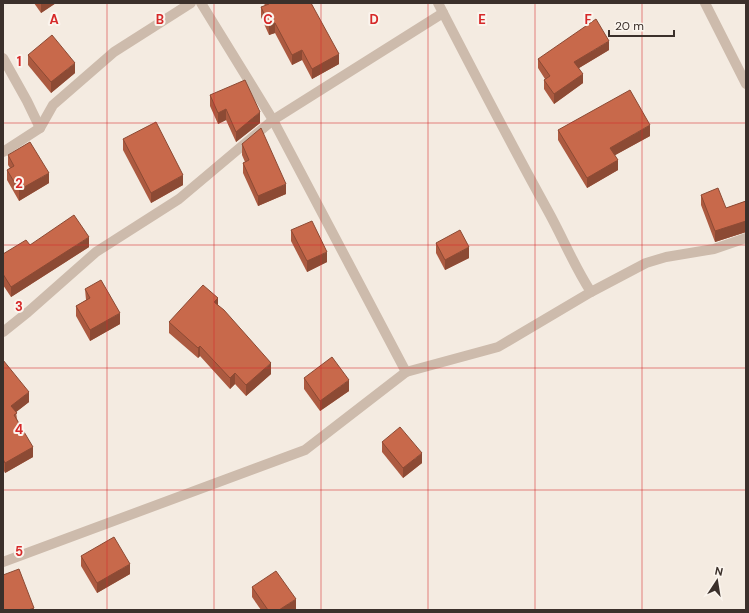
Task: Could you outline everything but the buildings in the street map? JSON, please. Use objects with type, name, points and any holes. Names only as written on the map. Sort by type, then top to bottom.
[{"type":"street","points":[[3,152],[40,128],[52,105],[114,52],[191,3]]},
{"type":"street","points":[[201,3],[273,120],[406,372]]},
{"type":"street","points":[[438,3],[486,98],[550,214],[580,276],[591,292]]},
{"type":"street","points":[[705,3],[746,84]]},
{"type":"street","points":[[3,332],[96,252],[179,200],[273,120],[443,13]]},
{"type":"street","points":[[3,58],[40,128]]},
{"type":"street","points":[[3,562],[305,450],[406,372],[498,347],[591,292],[646,263],[666,257],[714,249],[746,238]]}]
